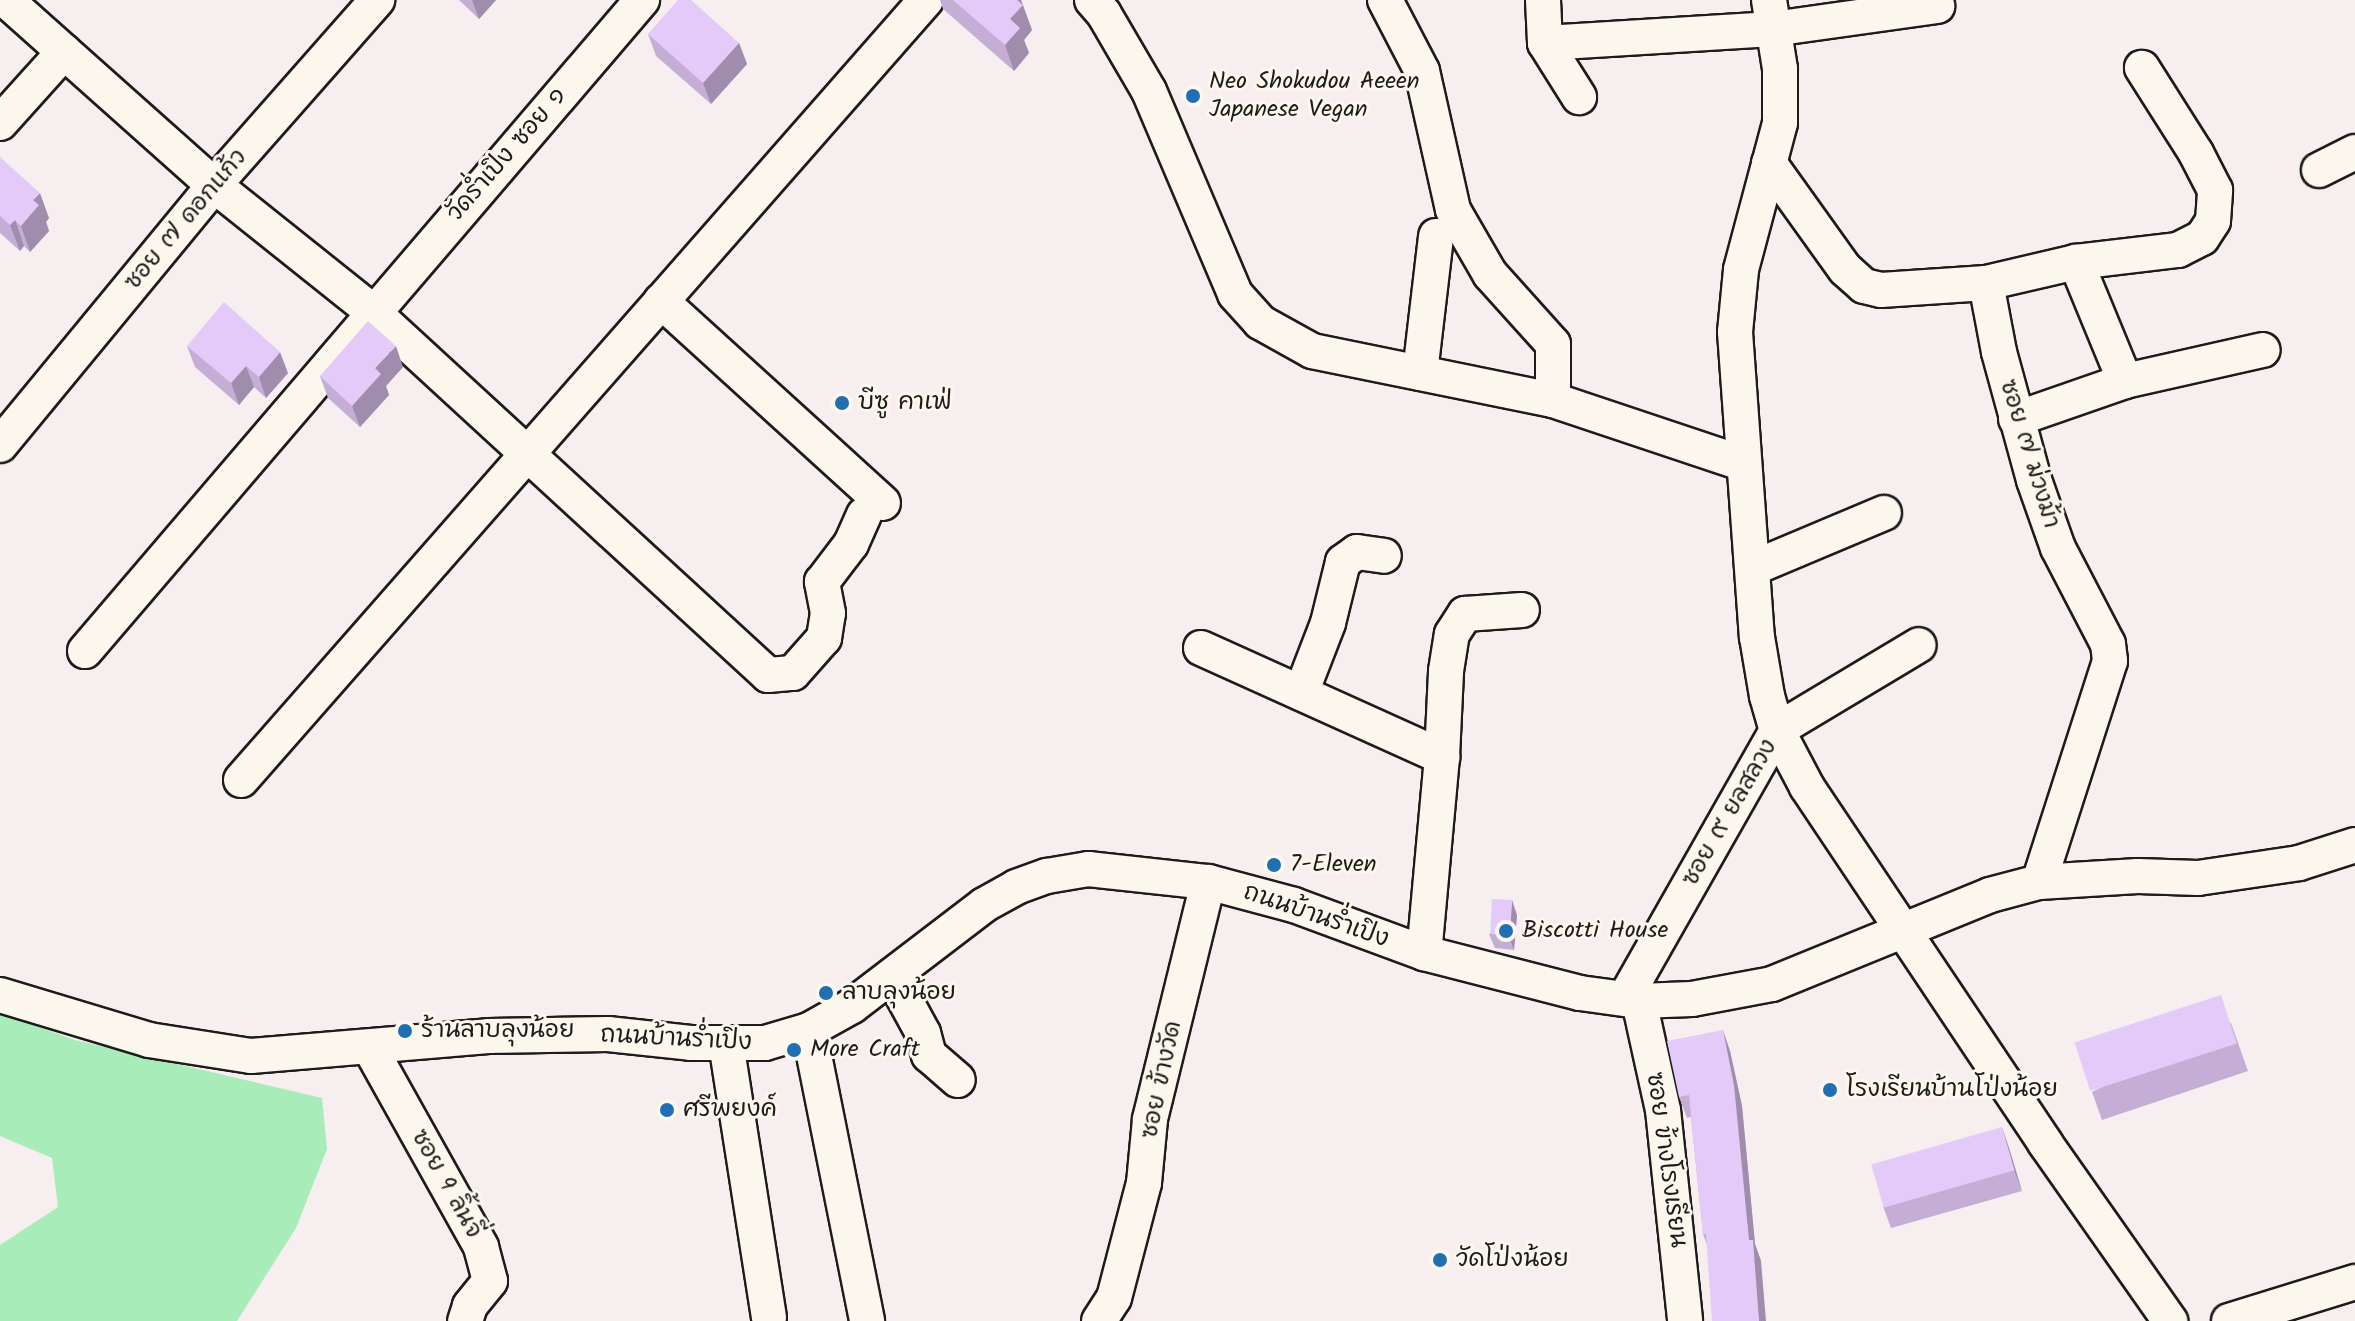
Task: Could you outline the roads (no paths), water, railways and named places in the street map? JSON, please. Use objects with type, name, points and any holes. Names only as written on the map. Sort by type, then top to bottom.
[{"type":"street","points":[[6,0],[214,185],[372,311],[768,675],[793,673],[824,638],[828,613],[822,582],[873,509],[661,301]]},
{"type":"street","name":"ซอย ๗ ดอกแก้ว","points":[[0,445],[214,185],[377,0]]},
{"type":"street","name":"วัดร่ำเปิง ซอย ๑","points":[[85,651],[372,311],[642,0]]},
{"type":"street","points":[[241,780],[926,0]]},
{"type":"street","points":[[1092,0],[1149,91],[1235,294],[1260,322],[1312,351],[1553,400],[1744,464]]},
{"type":"street","points":[[1385,0],[1422,71],[1453,210],[1490,274],[1553,344],[1553,400]]},
{"type":"street","points":[[1543,0],[1545,43],[1579,97]]},
{"type":"street","points":[[1545,43],[1771,15],[1937,6]]},
{"type":"street","points":[[1771,15],[1780,69],[1780,123],[1741,270],[1735,332],[1757,637],[1767,696],[1777,730],[1807,787],[2045,1143],[2170,1321]]},
{"type":"street","points":[[0,123],[64,52]]},
{"type":"street","points":[[1769,163],[1845,269],[1864,286],[1881,290],[1986,283],[2076,262],[2178,250],[2202,238],[2213,221],[2215,190],[2196,153],[2142,68]]},
{"type":"street","points":[[2319,170],[2355,152]]},
{"type":"street","points":[[1420,373],[1436,236]]},
{"type":"street","points":[[2076,262],[2125,381]]},
{"type":"street","name":"ซอย ๗ ม่วงม้า","points":[[1986,283],[2016,419],[2058,548],[2108,644],[2110,661],[2039,882]]},
{"type":"street","points":[[2016,419],[2125,381],[2263,350]]},
{"type":"street","points":[[1753,568],[1884,513]]},
{"type":"street","points":[[1301,693],[1328,623],[1343,562],[1357,552],[1384,556]]},
{"type":"street","points":[[1424,953],[1442,757],[1446,671],[1452,634],[1465,614],[1522,610]]},
{"type":"street","name":"ซอย ๙ ยลสลวง","points":[[1632,1000],[1777,730],[1919,645]]},
{"type":"street","points":[[1201,648],[1442,757]]},
{"type":"street","name":"ถนนบ้านร่ำเปิง","points":[[0,995],[149,1040],[251,1056],[488,1036],[608,1034],[691,1043],[765,1043],[809,1030],[893,978],[984,905],[1016,887],[1047,876],[1088,869],[1208,882],[1294,905],[1424,953],[1580,993],[1632,1000],[1692,999],[1772,984],[1990,895],[2039,882],[2138,876],[2198,878],[2299,863],[2355,845]]},
{"type":"street","name":"ซอย ข้างวัด","points":[[1099,1321],[1114,1298],[1144,1183],[1150,1119],[1208,882]]},
{"type":"street","points":[[893,978],[923,1033],[929,1055],[958,1080]]},
{"type":"street","name":"ซอย ข้างโรงเรียน","points":[[1632,1000],[1663,1110],[1685,1321]]},
{"type":"street","points":[[809,1030],[867,1321]]},
{"type":"street","points":[[726,1043],[769,1318]]},
{"type":"street","name":"ซอย 9 ลิ้นจี่","points":[[370,1048],[481,1247],[490,1281],[470,1306],[465,1321]]},
{"type":"street","points":[[2229,1321],[2355,1282]]},
{"type":"place","name":"Neo Shokudou Aeeen Japanese Vegan","points":[[1193,96]]},
{"type":"place","name":"บีซู คาเฟ่","points":[[842,403]]},
{"type":"place","name":"7-Eleven","points":[[1274,865]]},
{"type":"place","name":"Biscotti House","points":[[1506,931]]},
{"type":"place","name":"ลาบลุงน้อย","points":[[826,993]]},
{"type":"place","name":"ร้านลาบลุงน้อย","points":[[405,1031]]},
{"type":"place","name":"More Craft","points":[[794,1050]]},
{"type":"place","name":"โรงเรียนบ้านโป่งน้อย","points":[[1830,1090]]},
{"type":"place","name":"ศรีพยงค์","points":[[667,1110]]},
{"type":"place","name":"วัดโป่งน้อย","points":[[1440,1260]]}]
